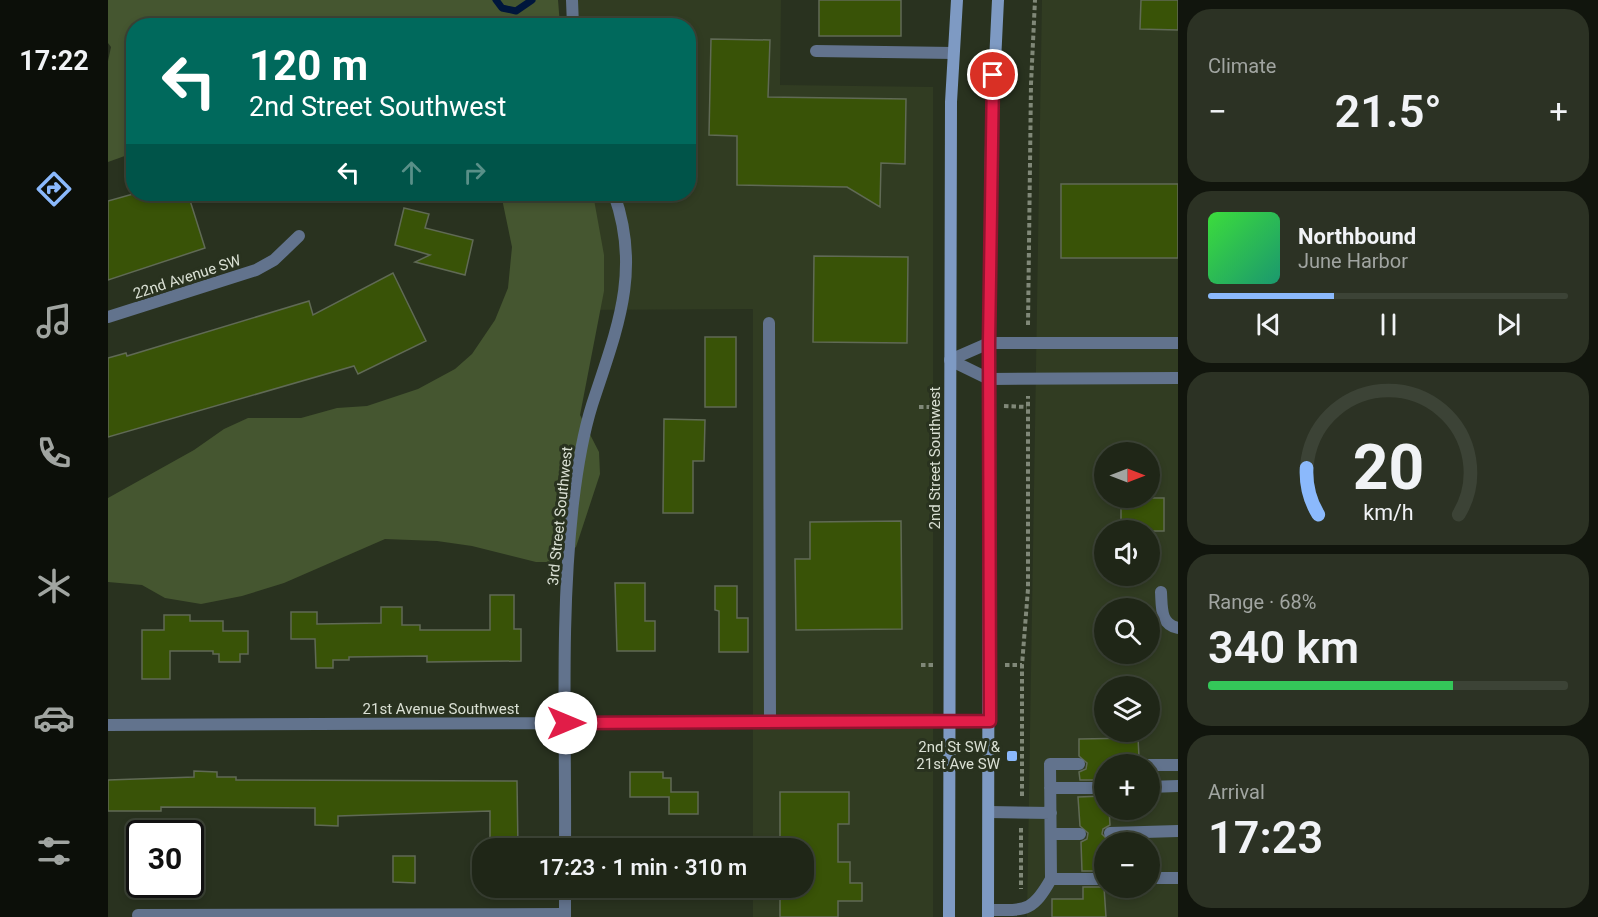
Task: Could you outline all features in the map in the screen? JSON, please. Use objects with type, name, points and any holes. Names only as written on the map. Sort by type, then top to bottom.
[{"type":"main road","name":"2nd Street Southwest","points":[[949,917],[952,53],[957,0]]},
{"type":"main road","points":[[988,914],[989,343],[993,86],[998,0]]},
{"type":"street","points":[[572,0],[573,18]]},
{"type":"street","points":[[816,51],[952,53]]},
{"type":"street","name":"3rd Street Southwest","points":[[565,838],[566,618],[576,482],[587,424],[614,342],[626,287],[626,244],[616,201]]},
{"type":"street","name":"22nd Avenue SW","points":[[108,317],[256,270],[274,260],[299,236]]},
{"type":"street","points":[[769,323],[770,722]]},
{"type":"street","points":[[950,360],[989,343],[1178,343]]},
{"type":"street","points":[[950,360],[989,379],[1178,378]]},
{"type":"street","points":[[1161,592],[1165,620],[1169,625],[1178,628]]},
{"type":"street","name":"21st Avenue Southwest","points":[[108,725],[990,721]]},
{"type":"street","points":[[988,914],[1022,910],[1039,900],[1051,879],[1050,764],[1079,764]]},
{"type":"street","points":[[1160,764],[1178,765]]},
{"type":"street","points":[[1160,787],[1178,786]]},
{"type":"street","points":[[1050,788],[1094,788]]},
{"type":"street","points":[[989,812],[1051,813]]},
{"type":"street","points":[[1144,832],[1178,831]]},
{"type":"street","points":[[1051,834],[1080,834]]},
{"type":"street","points":[[1160,878],[1178,878]]},
{"type":"street","points":[[1051,879],[1094,879]]},
{"type":"street","points":[[138,915],[565,916],[565,898]]},
{"type":"path","points":[[1028,324],[1031,84],[1035,0]]},
{"type":"path","points":[[1022,910],[1022,665],[1028,589],[1028,392]]},
{"type":"shaded area","points":[[108,0],[558,0],[559,18],[126,18],[126,156],[108,162],[108,61],[111,47],[108,43]]},
{"type":"shaded area","points":[[572,0],[781,0],[780,85],[933,87],[933,917],[753,917],[753,898],[814,898],[814,838],[753,838],[753,309],[569,310],[571,201],[696,201],[696,18],[572,18]]},
{"type":"shaded area","points":[[1042,0],[1178,0],[1178,917],[1027,917]]},
{"type":"shaded area","points":[[502,201],[594,201],[604,255],[604,291],[580,415],[599,452],[600,474],[576,547],[557,562],[536,562],[472,546],[437,541],[385,539],[284,583],[242,596],[201,604],[165,598],[142,585],[108,582],[108,498],[194,450],[224,429],[248,418],[301,418],[337,408],[367,406],[418,389],[455,369],[472,354],[495,320],[508,288],[512,247]]},
{"type":"building","points":[[819,0],[901,0],[901,36],[819,36]]},
{"type":"building","points":[[1141,0],[1178,0],[1178,30],[1140,29]]},
{"type":"building","points":[[711,39],[770,40],[768,97],[906,99],[905,164],[881,163],[880,207],[847,187],[737,185],[737,136],[709,135]]},
{"type":"building","points":[[1061,184],[1178,184],[1178,258],[1061,258]]},
{"type":"building","points":[[126,196],[126,201],[190,201],[205,248],[108,280],[108,201]]},
{"type":"building","points":[[404,208],[429,214],[425,228],[473,240],[465,275],[415,262],[430,255],[395,245]]},
{"type":"building","points":[[814,256],[908,257],[907,343],[813,342]]},
{"type":"building","points":[[393,273],[426,341],[358,374],[354,366],[108,437],[108,358],[126,353],[127,356],[309,301],[313,315]]},
{"type":"building","points":[[705,337],[736,337],[736,407],[705,407]]},
{"type":"building","points":[[664,419],[705,420],[704,461],[693,461],[693,513],[663,513]]},
{"type":"building","points":[[1160,498],[1164,498],[1164,531],[1160,531],[1160,520],[1121,520],[1121,508],[1160,508]]},
{"type":"building","points":[[901,521],[902,629],[796,630],[795,559],[810,559],[810,522]]},
{"type":"building","points":[[615,583],[645,583],[645,621],[655,621],[655,651],[617,651]]},
{"type":"building","points":[[715,586],[737,586],[737,618],[748,618],[748,652],[719,652],[719,611],[715,610]]},
{"type":"building","points":[[490,595],[514,595],[514,629],[521,629],[521,661],[427,662],[427,656],[349,657],[349,660],[333,660],[333,668],[316,668],[315,639],[291,639],[291,612],[317,612],[317,624],[381,623],[381,607],[402,607],[402,625],[420,625],[420,630],[490,630]]},
{"type":"building","points":[[164,615],[190,615],[190,621],[223,621],[223,631],[248,631],[248,654],[240,654],[240,662],[219,662],[219,654],[213,654],[213,651],[170,651],[170,679],[142,679],[142,630],[164,630]]},
{"type":"building","points":[[1079,739],[1094,739],[1094,742],[1138,742],[1139,754],[1094,754],[1094,780],[1080,780],[1079,772],[1086,769],[1087,763],[1079,756]]},
{"type":"building","points":[[194,771],[217,772],[217,777],[236,777],[236,780],[517,781],[518,838],[490,838],[490,811],[338,816],[338,826],[315,825],[315,808],[161,807],[161,811],[108,811],[108,780],[194,777]]},
{"type":"building","points":[[630,772],[663,772],[663,778],[671,778],[671,792],[698,792],[698,814],[669,814],[669,797],[630,797]]},
{"type":"building","points":[[780,792],[849,792],[849,824],[838,824],[838,862],[850,862],[850,883],[862,883],[862,901],[838,901],[838,917],[780,917],[780,898],[814,898],[814,838],[780,838]]},
{"type":"building","points":[[1094,796],[1094,820],[1110,820],[1110,825],[1103,829],[1102,832],[1094,832],[1094,871],[1082,871],[1081,842],[1087,839],[1088,833],[1080,826],[1078,797]]},
{"type":"building","points":[[393,856],[415,856],[415,883],[393,882]]},
{"type":"building","points":[[1083,887],[1094,887],[1094,898],[1105,898],[1106,917],[1052,917],[1052,899],[1083,899]]},
{"type":"waterway","points":[[496,0],[502,8],[516,11],[532,0]]},
{"type":"place","name":"2nd St SW & 21st Ave SW","points":[[1012,756]]},
{"type":"route","points":[[566,723],[990,721],[989,343],[993,75]]}]
